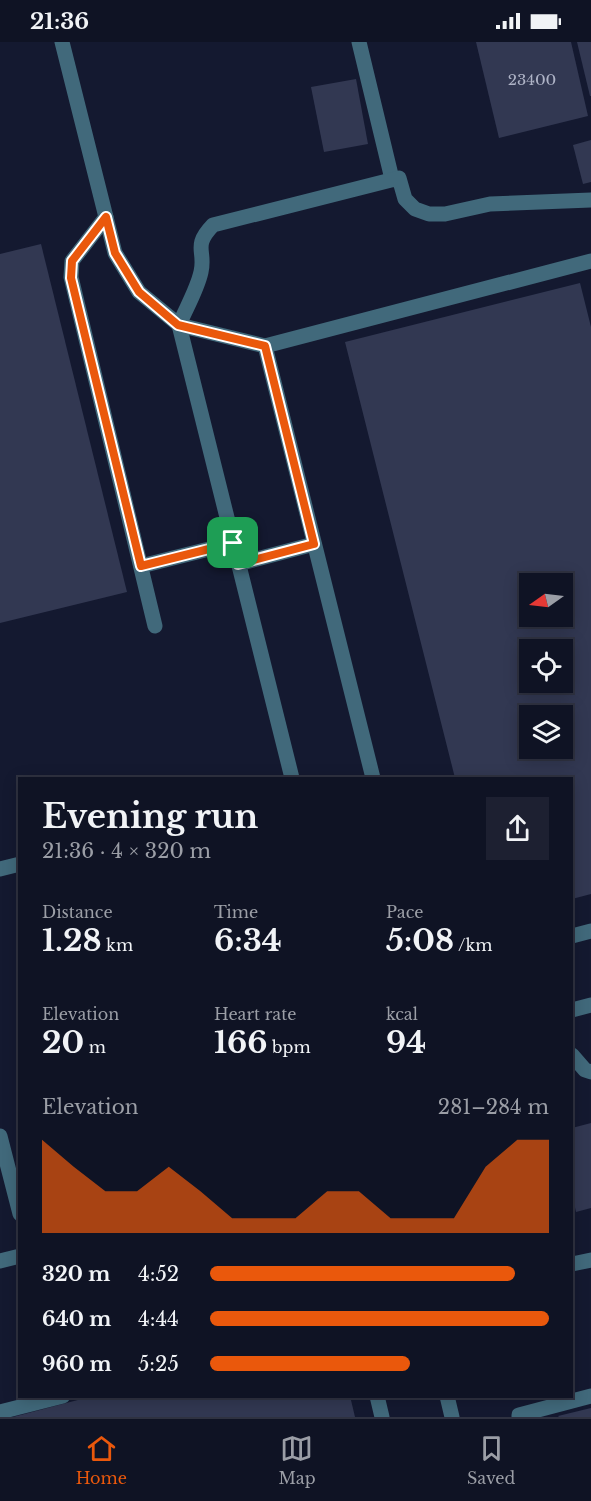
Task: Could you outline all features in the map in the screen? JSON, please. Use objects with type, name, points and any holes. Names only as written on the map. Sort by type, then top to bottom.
[{"type":"street","points":[[62,42],[115,253],[139,292],[178,325],[265,346],[591,261]]},
{"type":"street","points":[[359,42],[392,179]]},
{"type":"street","points":[[292,777],[178,325],[202,270],[200,249],[202,237],[213,225],[399,178],[405,199],[415,209],[429,214],[445,214],[490,204],[591,200]]},
{"type":"street","points":[[106,217],[72,261],[71,278],[155,626]]},
{"type":"street","points":[[265,346],[373,777]]},
{"type":"street","points":[[141,566],[233,543]]},
{"type":"street","points":[[238,564],[314,544]]},
{"type":"street","points":[[0,868],[18,864]]},
{"type":"street","points":[[573,936],[591,931]]},
{"type":"street","points":[[573,1010],[591,1005]]},
{"type":"street","points":[[573,1056],[585,1070],[591,1072]]},
{"type":"street","points":[[0,1136],[18,1206]]},
{"type":"street","points":[[0,1261],[18,1256]]},
{"type":"street","points":[[573,1264],[591,1260]]},
{"type":"street","points":[[519,1417],[519,1414],[591,1396]]},
{"type":"street","points":[[0,1412],[55,1398]]},
{"type":"street","points":[[377,1398],[382,1417]]},
{"type":"street","points":[[447,1398],[452,1417]]},
{"type":"building","points":[[476,42],[571,42],[588,116],[499,138]]},
{"type":"building","points":[[577,42],[591,42],[591,96],[590,96]]},
{"type":"building","points":[[356,79],[368,144],[324,152],[311,87]]},
{"type":"building","points":[[591,140],[591,182],[583,184],[573,145]]},
{"type":"building","points":[[41,244],[127,592],[0,623],[0,254]]},
{"type":"building","points":[[580,283],[591,327],[591,894],[573,899],[573,777],[455,777],[345,342]]},
{"type":"building","points":[[591,1123],[591,1208],[576,1212],[573,1198],[573,1128]]},
{"type":"building","points":[[85,1398],[350,1398],[355,1417],[13,1417]]},
{"type":"building","points":[[591,1408],[591,1417],[558,1416]]},
{"type":"route","points":[[106,217],[115,253],[139,292],[178,325],[265,346],[314,544],[238,564],[233,543],[141,566],[71,278],[72,261],[106,217]]}]
